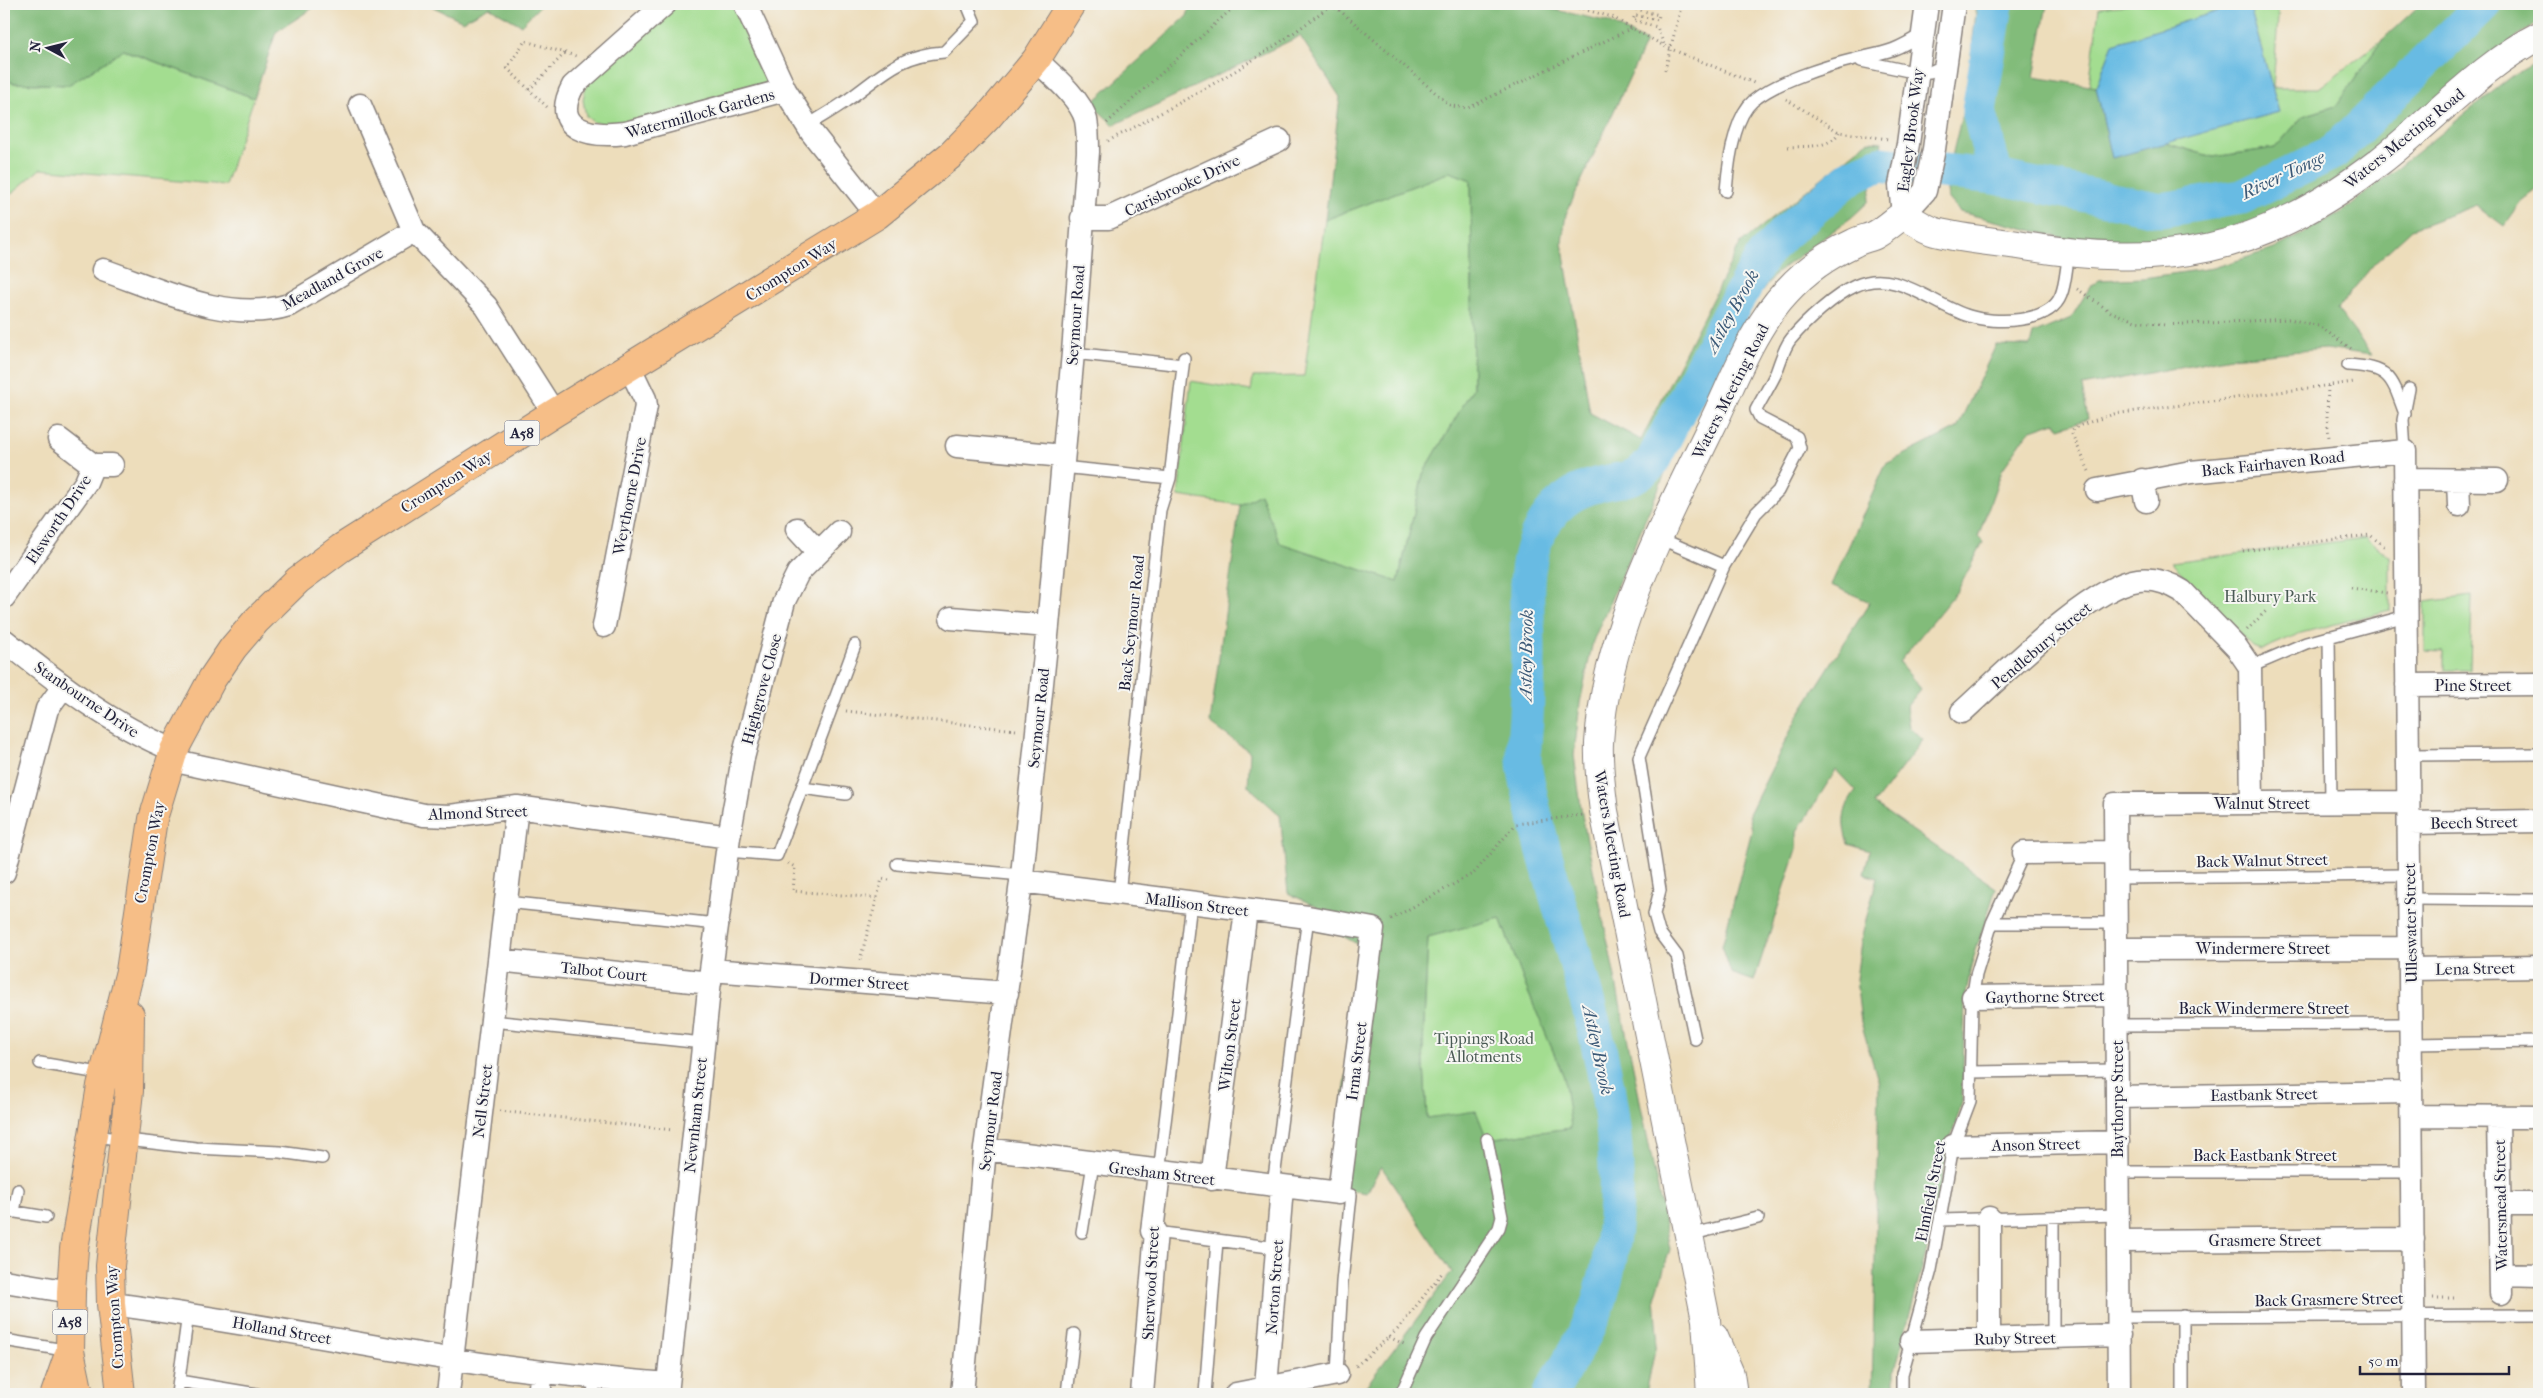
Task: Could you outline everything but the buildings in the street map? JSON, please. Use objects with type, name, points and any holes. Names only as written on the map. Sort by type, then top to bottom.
[{"type":"highway","name":"Crompton Way","points":[[121,1394],[111,1304],[111,1251],[123,1140],[117,1075],[130,971],[153,819],[172,755],[212,680],[233,648],[256,621],[298,580],[397,512],[554,413],[877,215],[952,154],[988,117],[1036,60],[1071,4]]},
{"type":"highway","name":"Crompton Way","points":[[79,1394],[70,1350],[70,1292],[74,1249],[93,1136],[117,1075]]},
{"type":"highway","points":[[55,1394],[70,1350]]},
{"type":"street","points":[[566,114],[567,97],[573,86],[592,67],[665,4]]},
{"type":"street","name":"Watermillock Gardens","points":[[745,4],[785,90],[807,126],[877,215]]},
{"type":"street","name":"Eagley Brook Way","points":[[1903,215],[1899,142],[1918,72],[1927,4]]},
{"type":"street","name":"Eagley Brook Way","points":[[1903,215],[1925,191],[1934,149],[1954,4]]},
{"type":"street","name":"Waters Meeting Road","points":[[1711,1394],[1706,1320],[1608,830],[1599,769],[1601,717],[1612,660],[1659,538],[1748,350],[1771,309],[1788,290],[1810,271],[1848,246],[1876,234],[1903,215],[1935,232],[2069,254],[2120,257],[2160,256],[2188,253],[2226,244],[2295,216],[2339,191],[2380,161],[2479,78],[2539,36]]},
{"type":"street","name":"Seymour Road","points":[[962,1394],[985,1150],[1021,878],[1048,626],[1073,353],[1088,152],[1087,130],[1083,110],[1056,79],[1036,60]]},
{"type":"street","name":"Watermillock Gardens","points":[[566,114],[574,126],[582,130],[600,134],[626,134],[785,90]]},
{"type":"street","points":[[360,105],[414,231],[486,306],[554,413]]},
{"type":"street","name":"Carisbrooke Drive","points":[[1082,218],[1109,218],[1279,140]]},
{"type":"street","name":"Meadland Grove","points":[[103,270],[220,309],[253,312],[272,310],[288,305],[414,231]]},
{"type":"street","name":"Weythorne Drive","points":[[604,626],[646,406],[646,399],[630,368]]},
{"type":"street","name":"Elsworth Drive","points":[[4,597],[86,482],[102,465],[59,439]]},
{"type":"street","points":[[957,446],[1062,462]]},
{"type":"street","name":"Back Fairhaven Road","points":[[2097,490],[2144,491],[2191,472],[2405,451]]},
{"type":"street","name":"Ulleswater Street","points":[[2405,451],[2414,1394]]},
{"type":"street","points":[[2405,480],[2497,480]]},
{"type":"street","points":[[2458,480],[2459,505]]},
{"type":"street","points":[[797,529],[818,552]]},
{"type":"street","name":"Highgrove Close","points":[[728,844],[743,758],[784,601],[798,573],[839,532]]},
{"type":"street","name":"Pendlebury Street","points":[[1962,712],[2025,654],[2074,613],[2112,588],[2138,580],[2162,582],[2182,591],[2237,648],[2250,667]]},
{"type":"street","points":[[951,618],[1048,626]]},
{"type":"street","name":"Stanbourne Drive","points":[[4,640],[63,687],[172,755]]},
{"type":"street","points":[[2250,667],[2252,803]]},
{"type":"street","name":"Pine Street","points":[[2407,685],[2539,684]]},
{"type":"street","points":[[4,872],[10,813],[47,709],[63,687]]},
{"type":"street","name":"Almond Street","points":[[172,755],[424,815],[450,816],[517,808],[728,844]]},
{"type":"street","name":"Walnut Street","points":[[2115,804],[2330,803],[2409,813]]},
{"type":"street","name":"Baythorpe Street","points":[[2115,804],[2119,1394]]},
{"type":"street","name":"Nell Street","points":[[448,1394],[517,808]]},
{"type":"street","name":"Beech Street","points":[[2409,813],[2539,821]]},
{"type":"street","name":"Newnham Street","points":[[667,1389],[710,977],[728,844]]},
{"type":"street","points":[[2024,853],[2116,852]]},
{"type":"street","name":"Mallison Street","points":[[1021,878],[1191,904],[1308,917],[1373,929]]},
{"type":"street","name":"Wilton Street","points":[[1212,1179],[1246,910]]},
{"type":"street","name":"Irma Street","points":[[1339,1193],[1373,929]]},
{"type":"street","name":"Windermere Street","points":[[2116,949],[2410,958]]},
{"type":"street","name":"Lena Street","points":[[2410,958],[2539,967]]},
{"type":"street","name":"Talbot Court","points":[[499,960],[710,977]]},
{"type":"street","name":"Dormer Street","points":[[710,977],[854,981],[1007,993]]},
{"type":"street","name":"Gaythorne Street","points":[[1973,997],[2117,995]]},
{"type":"street","name":"Eastbank Street","points":[[2117,1097],[2411,1092]]},
{"type":"street","points":[[2412,1116],[2539,1117]]},
{"type":"street","name":"Watersmead Street","points":[[2498,1117],[2501,1284],[2539,1275]]},
{"type":"street","name":"Anson Street","points":[[1953,1146],[2118,1142]]},
{"type":"street","name":"Gresham Street","points":[[985,1150],[1339,1193]]},
{"type":"street","name":"Sherwood Street","points":[[1142,1394],[1156,1232],[1152,1231],[1159,1172]]},
{"type":"street","name":"Norton Street","points":[[1267,1391],[1277,1248],[1278,1187]]},
{"type":"street","points":[[2500,1204],[2539,1204]]},
{"type":"street","points":[[1989,1218],[1989,1339]]},
{"type":"street","name":"Grasmere Street","points":[[2118,1241],[2413,1239]]},
{"type":"street","points":[[4,1281],[70,1292]]},
{"type":"street","name":"Holland Street","points":[[111,1304],[188,1314],[452,1359],[542,1372],[594,1386],[667,1389]]},
{"type":"street","name":"Waters Meeting Road","points":[[1706,1320],[1734,1387]]},
{"type":"street","name":"Ruby Street","points":[[1911,1341],[2053,1337],[2119,1326]]},
{"type":"street","points":[[539,1394],[542,1372]]},
{"type":"street","points":[[1236,1394],[1267,1391],[1337,1374]]},
{"type":"lane","points":[[807,126],[847,100],[888,68],[927,53],[944,52],[974,21],[967,4]]},
{"type":"lane","points":[[1726,191],[1728,167],[1736,128],[1752,102],[1790,80],[1854,59],[1890,52],[1923,33]]},
{"type":"lane","points":[[1854,59],[1918,72],[1930,72],[1947,64]]},
{"type":"lane","points":[[1695,1039],[1677,956],[1658,932],[1654,914],[1660,890],[1639,758],[1724,566],[1756,513],[1778,491],[1800,448],[1797,437],[1760,418],[1756,410],[1790,339],[1826,305],[1855,286],[1871,281],[1887,281],[1902,285],[1968,316],[1992,320],[2028,318],[2050,311],[2061,296],[2069,254]]},
{"type":"lane","name":"Back Seymour Road","points":[[1073,353],[1183,361],[1170,478],[1160,510],[1119,894]]},
{"type":"lane","points":[[2348,365],[2375,367],[2387,377],[2395,386],[2404,414]]},
{"type":"lane","points":[[2405,451],[2404,414],[2409,389]]},
{"type":"lane","points":[[1062,462],[1170,478]]},
{"type":"lane","points":[[1659,538],[1724,566]]},
{"type":"lane","points":[[2250,667],[2306,643],[2406,608]]},
{"type":"lane","points":[[2329,636],[2330,803]]},
{"type":"lane","points":[[728,844],[777,855],[855,645]]},
{"type":"lane","points":[[2408,755],[2539,754]]},
{"type":"lane","points":[[802,788],[846,794]]},
{"type":"lane","name":"Elmfield Street","points":[[1902,1394],[1902,1374],[1941,1220],[1953,1146],[1970,1101],[1973,997],[1982,950],[1992,923],[2024,853]]},
{"type":"lane","points":[[897,864],[1021,878]]},
{"type":"lane","name":"Back Walnut Street","points":[[2116,878],[2409,875]]},
{"type":"lane","points":[[2410,899],[2539,900]]},
{"type":"lane","points":[[506,902],[717,924]]},
{"type":"lane","points":[[1159,1172],[1191,904]]},
{"type":"lane","points":[[1278,1187],[1308,917]]},
{"type":"lane","points":[[1992,923],[2116,923]]},
{"type":"lane","points":[[492,1021],[703,1043]]},
{"type":"lane","name":"Back Windermere Street","points":[[2117,1025],[2411,1034],[2539,1042]]},
{"type":"lane","points":[[40,1063],[117,1075]]},
{"type":"lane","points":[[1971,1072],[2117,1070]]},
{"type":"lane","points":[[93,1136],[196,1148],[280,1152],[322,1158]]},
{"type":"lane","points":[[1401,1394],[1426,1338],[1499,1228],[1502,1217],[1487,1139]]},
{"type":"lane","points":[[1082,1232],[1093,1164]]},
{"type":"lane","name":"Back Eastbank Street","points":[[2118,1172],[2412,1172]]},
{"type":"lane","points":[[18,1190],[9,1211],[46,1217]]},
{"type":"lane","points":[[1337,1374],[1342,1282],[1351,1195],[1339,1193]]},
{"type":"lane","points":[[1941,1220],[2118,1215]]},
{"type":"lane","points":[[2053,1217],[2053,1337]]},
{"type":"lane","points":[[1689,1235],[1758,1218]]},
{"type":"lane","points":[[1156,1232],[1277,1248]]},
{"type":"lane","points":[[1205,1394],[1217,1240]]},
{"type":"lane","name":"Back Grasmere Street","points":[[2119,1326],[2183,1316],[2413,1306],[2539,1315]]},
{"type":"lane","points":[[177,1394],[188,1314]]},
{"type":"lane","points":[[2183,1316],[2183,1394]]},
{"type":"lane","points":[[1067,1394],[1074,1334]]},
{"type":"lane","points":[[4,1340],[70,1350]]},
{"type":"lane","points":[[179,1381],[257,1394]]},
{"type":"path","points":[[1087,130],[1105,124],[1238,4]]},
{"type":"path","points":[[1564,4],[1612,17],[1670,49],[1772,90],[1839,132],[1899,142]]},
{"type":"path","points":[[1637,4],[1636,9],[1659,15],[1658,20],[1635,15],[1633,20],[1657,27],[1666,47]]},
{"type":"path","points":[[1088,152],[1176,106],[1303,27],[1328,7],[1338,9],[1451,106],[1468,108],[1632,28]]},
{"type":"path","points":[[1664,70],[1680,11]]},
{"type":"path","points":[[566,114],[555,116],[507,68],[525,41],[582,58],[592,67]]},
{"type":"path","points":[[529,90],[564,52]]},
{"type":"path","points":[[1788,147],[1826,144],[1836,137],[1839,132]]},
{"type":"path","points":[[2064,280],[2111,312],[2135,321],[2165,325],[2290,319],[2312,324],[2336,337],[2375,367]]},
{"type":"path","points":[[2097,490],[2071,432],[2078,426],[2114,414],[2145,408],[2387,377]]},
{"type":"path","points":[[2328,386],[2327,417],[2331,457]]},
{"type":"path","points":[[2243,552],[2370,535],[2394,554],[2406,554]]},
{"type":"path","points":[[2351,588],[2373,589],[2406,608]]},
{"type":"path","points":[[2237,648],[2247,630],[2266,611]]},
{"type":"path","points":[[831,710],[1037,733]]},
{"type":"path","points":[[1373,929],[1474,873],[1516,824],[1582,815]]},
{"type":"path","points":[[777,855],[795,867],[793,891],[878,898]]},
{"type":"path","points":[[854,981],[882,879],[889,880],[890,874],[897,864]]},
{"type":"path","points":[[481,1109],[694,1132]]},
{"type":"path","points":[[1337,1374],[1362,1362],[1398,1329],[1442,1273]]},
{"type":"path","points":[[2413,1306],[2462,1298]]},
{"type":"green space","points":[[4,4],[319,4],[276,32],[254,98],[124,50],[68,85],[14,83],[4,79]]},
{"type":"green space","points":[[427,4],[542,4],[521,25],[489,7],[463,21]]},
{"type":"green space","points":[[678,4],[735,4],[771,85],[615,126],[593,122],[586,116],[583,100],[585,90],[591,80]]},
{"type":"green space","points":[[1191,4],[1529,4],[1609,22],[1646,42],[1566,214],[1562,242],[1590,413],[1641,440],[1740,244],[1868,141],[1882,142],[1868,202],[1852,217],[1776,273],[1750,307],[1704,383],[1593,641],[1580,703],[1574,755],[1582,815],[1670,1249],[1655,1298],[1658,1334],[1646,1394],[1360,1394],[1452,1272],[1381,1166],[1367,1193],[1332,1187],[1363,947],[1339,934],[1320,931],[1317,907],[1288,893],[1280,815],[1248,786],[1250,752],[1210,723],[1240,505],[1260,494],[1280,543],[1398,582],[1423,474],[1473,388],[1471,180],[1450,172],[1325,220],[1340,97],[1300,36],[1114,125],[1091,104],[1187,16]],"holes":[[[1500,918],[1526,987],[1564,1077],[1571,1128],[1487,1139],[1476,1111],[1427,1118],[1423,1046],[1428,937]]]},
{"type":"green space","points":[[1977,4],[2047,4],[2034,77],[2096,87],[2112,158],[2165,143],[2213,157],[2275,148],[2303,116],[2336,106],[2383,39],[2421,4],[2539,4],[2539,21],[2470,72],[2390,143],[2292,210],[2217,238],[2150,249],[2074,241],[1960,212],[1948,199],[1946,181],[1966,98]]},
{"type":"green space","points":[[2135,4],[2241,4],[2113,44],[2096,87],[2089,86],[2099,8]]},
{"type":"green space","points":[[2249,4],[2279,4],[2273,88],[2319,88],[2383,39],[2336,106],[2303,116],[2275,148],[2213,157],[2165,143],[2279,112]]},
{"type":"green space","points":[[123,50],[254,98],[225,185],[40,169],[4,200],[4,79],[14,83],[68,85]]},
{"type":"green space","points":[[2539,61],[2539,188],[2522,201],[2504,226],[2476,205],[2412,229],[2374,264],[2337,309],[2372,355],[2325,349],[2231,357],[2082,386],[2088,419],[2059,428],[2055,422],[2029,431],[2002,470],[1978,537],[1983,542],[1958,590],[1899,662],[1921,689],[1906,707],[1909,727],[1923,740],[1874,804],[1996,888],[1971,966],[1965,1000],[1962,1102],[1948,1148],[1931,1234],[1895,1370],[1895,1394],[1872,1394],[1879,1084],[1861,1022],[1856,979],[1862,935],[1877,878],[1864,874],[1870,851],[1848,844],[1844,829],[1844,816],[1845,810],[1856,791],[1836,770],[1797,831],[1797,849],[1754,981],[1731,973],[1722,946],[1752,830],[1749,814],[1798,716],[1870,602],[1831,585],[1886,464],[1957,428],[1996,345],[2030,346],[2033,334],[2071,318],[2090,287],[2099,280],[2143,278],[2213,268],[2274,249],[2342,212],[2515,74]]},
{"type":"green space","points":[[1450,172],[1471,180],[1473,388],[1423,474],[1398,582],[1280,543],[1260,494],[1240,505],[1178,496],[1191,381],[1251,391],[1253,377],[1304,376],[1325,220]]},
{"type":"green space","name":"Halbury Park","points":[[2366,538],[2390,557],[2390,610],[2301,633],[2261,650],[2253,647],[2171,562]]},
{"type":"green space","points":[[2472,596],[2470,670],[2444,670],[2444,652],[2425,651],[2425,602]]},
{"type":"green space","name":"Tippings Road Allotments","points":[[1500,918],[1526,987],[1564,1077],[1572,1128],[1487,1139],[1427,1118],[1423,1046],[1428,937]]},
{"type":"water","points":[[2241,4],[2249,4],[2279,112],[2112,158],[2096,87],[2113,44]]},
{"type":"waterway","points":[[1996,4],[1979,111],[1996,177]]},
{"type":"waterway","name":"Astley Brook","points":[[1550,1394],[1584,1335],[1600,1298],[1614,1231],[1616,1164],[1609,1098],[1595,1032],[1540,835],[1524,764],[1528,668],[1528,570],[1536,539],[1549,516],[1563,501],[1579,491],[1598,484],[1631,477],[1651,464],[1729,314],[1763,256],[1784,233],[1853,175],[1880,164],[1996,177],[2161,210],[2242,197],[2334,152],[2484,4]]},
{"type":"water label","name":"River Tonge","points":[[2283,175]]}]
